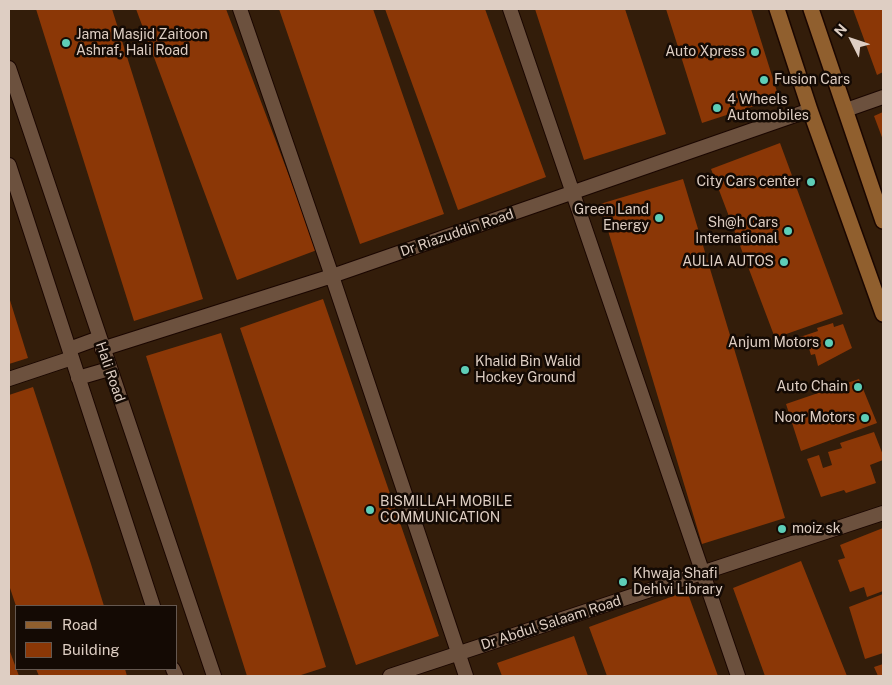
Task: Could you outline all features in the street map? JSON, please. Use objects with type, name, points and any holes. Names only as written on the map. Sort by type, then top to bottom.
[{"type":"main road","points":[[777,9],[810,110],[883,314]]},
{"type":"main road","points":[[811,9],[883,221]]},
{"type":"street","points":[[240,9],[466,676]]},
{"type":"street","points":[[510,9],[738,676]]},
{"type":"street","name":"Hali Road","points":[[9,68],[214,676]]},
{"type":"street","points":[[846,110],[883,97]]},
{"type":"street","name":"Dr Riazuddin Road","points":[[71,353],[332,276],[810,110]]},
{"type":"street","points":[[9,165],[153,605]]},
{"type":"street","points":[[9,378],[71,353]]},
{"type":"street","points":[[78,378],[109,369]]},
{"type":"street","name":"Dr Abdul Salaam Road","points":[[390,676],[883,513]]},
{"type":"building","points":[[36,9],[112,9],[203,299],[134,321]]},
{"type":"building","points":[[136,9],[226,9],[317,250],[237,280]]},
{"type":"building","points":[[279,9],[373,9],[444,214],[360,244]]},
{"type":"building","points":[[385,9],[485,9],[546,177],[458,210]]},
{"type":"building","points":[[535,9],[625,9],[666,134],[584,160]]},
{"type":"building","points":[[666,9],[751,9],[779,98],[702,123]]},
{"type":"building","points":[[853,9],[883,9],[883,72],[877,75]]},
{"type":"building","points":[[883,112],[883,140],[874,116]]},
{"type":"building","points":[[780,143],[843,314],[775,338],[711,169]]},
{"type":"building","points":[[683,179],[785,518],[702,544],[600,204]]},
{"type":"building","points":[[9,297],[28,358],[9,364]]},
{"type":"building","points":[[323,299],[439,636],[356,665],[240,328]]},
{"type":"building","points":[[833,323],[834,327],[843,324],[852,348],[818,366],[815,354],[811,355],[807,342],[799,345],[797,338],[818,331],[817,328]]},
{"type":"building","points":[[221,333],[326,667],[298,676],[247,676],[146,356]]},
{"type":"building","points":[[859,379],[877,423],[801,451],[786,404]]},
{"type":"building","points":[[33,387],[104,605],[16,605],[9,585],[9,395]]},
{"type":"building","points":[[874,432],[883,455],[883,460],[870,465],[876,483],[846,493],[844,490],[821,497],[807,459],[819,455],[823,468],[832,465],[828,452],[842,448],[840,443]]},
{"type":"building","points":[[883,528],[883,591],[867,597],[864,587],[850,592],[838,560],[845,558],[840,545]]},
{"type":"building","points":[[801,561],[847,676],[765,676],[733,588]]},
{"type":"building","points":[[687,591],[718,676],[607,676],[589,627]]},
{"type":"building","points":[[883,594],[883,653],[865,659],[849,607]]},
{"type":"building","points":[[574,636],[588,676],[502,676],[497,663]]},
{"type":"building","points":[[9,649],[15,670],[19,676],[9,676]]},
{"type":"building","points":[[883,664],[883,676],[878,676],[874,667]]},
{"type":"building","points":[[36,670],[125,670],[127,676],[39,676]]},
{"type":"place","name":"Jama Masjid Zaitoon Ashraf, Hali Road","points":[[66,43]]},
{"type":"place","name":"Auto Xpress","points":[[755,52]]},
{"type":"place","name":"Fusion Cars","points":[[764,80]]},
{"type":"place","name":"4 Wheels Automobiles","points":[[717,108]]},
{"type":"place","name":"City Cars center","points":[[811,182]]},
{"type":"place","name":"Green Land Energy","points":[[659,218]]},
{"type":"place","name":"Sh@h Cars International","points":[[788,231]]},
{"type":"place","name":"AULIA AUTOS","points":[[784,262]]},
{"type":"place","name":"Anjum Motors","points":[[829,343]]},
{"type":"place","name":"Khalid Bin Walid Hockey Ground","points":[[465,370]]},
{"type":"place","name":"Auto Chain","points":[[858,387]]},
{"type":"place","name":"Noor Motors","points":[[865,418]]},
{"type":"place","name":"BISMILLAH MOBILE COMMUNICATION","points":[[370,510]]},
{"type":"place","name":"moiz sk","points":[[782,529]]},
{"type":"place","name":"Khwaja Shafi Dehlvi Library","points":[[623,582]]}]
